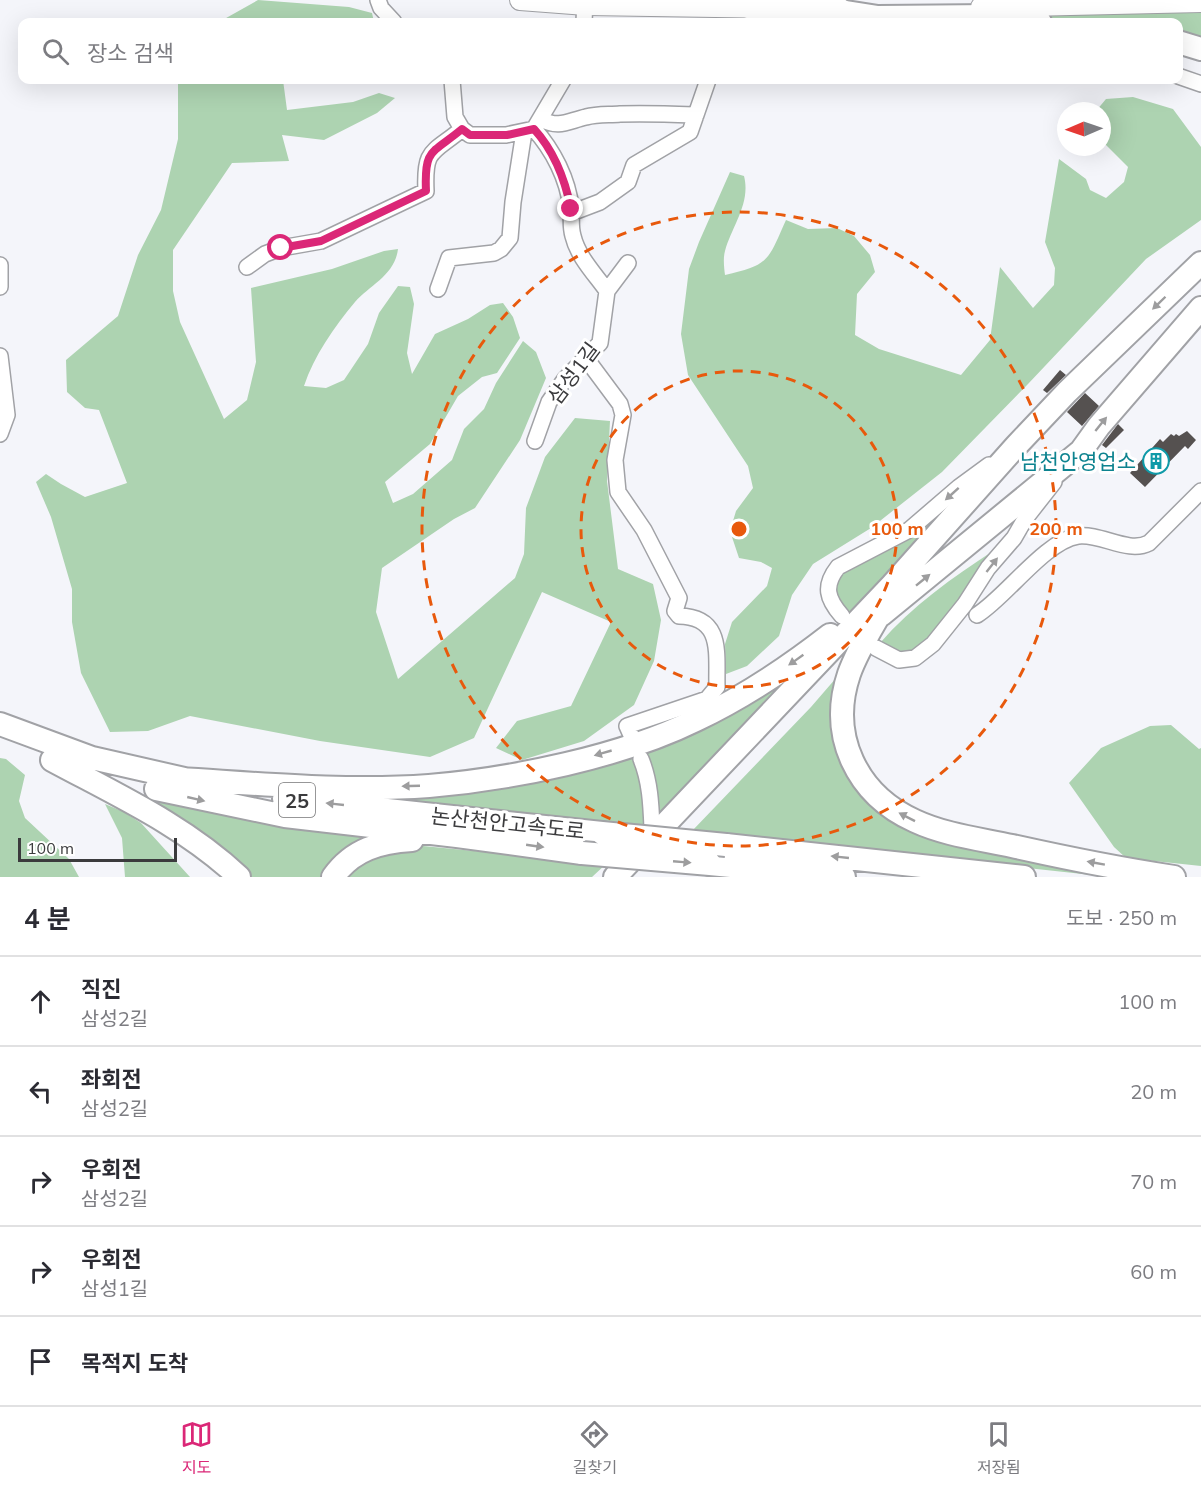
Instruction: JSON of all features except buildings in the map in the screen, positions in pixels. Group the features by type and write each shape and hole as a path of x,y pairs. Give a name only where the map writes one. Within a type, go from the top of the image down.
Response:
{"highway":[{"path":"826,9 878,17 993,16 1009,18"},
{"path":"1183,43 1201,49"},
{"path":"615,877 892,585 1067,392 1201,263"},
{"path":"631,877 878,617 1080,451 1201,308"},
{"path":"180,779 351,788 428,786 514,774 580,759 642,742 726,705 815,646 892,585"},
{"path":"878,617 855,659 844,693 842,710 848,751 860,776 877,797 896,812 937,830 1082,861 1174,877"},
{"name":"논산천안고속도로","path":"0,724 92,758 180,779 290,800 1024,877"},
{"name":"논산천안고속도로","path":"0,740 52,760 136,784 211,802 285,816 582,853 844,877"},
{"path":"52,760 152,814 196,841 239,877"},
{"path":"333,877 358,853 386,842 448,840 508,843"}],"main road":[{"path":"520,0 585,9 635,3 735,12 1201,2"}],"lane":[{"path":"378,0 381,8 390,18"},
{"path":"735,12 763,18"},
{"path":"1183,77 1201,84"},
{"path":"452,84 455,117 462,129 470,135 507,135 549,123 559,125 589,116 696,114"},
{"path":"438,289 449,258 494,253 501,249 510,238 513,202 533,127 560,84"},
{"path":"571,213 600,202 628,182 634,165 690,132 707,84"},
{"path":"533,127 547,143 557,161 567,190 571,213 570,225 580,255 607,291 628,263"},
{"path":"247,267 265,254 281,248 321,241 426,191 425,167 430,154 462,129"},
{"path":"0,265 0,287"},
{"name":"삼성1길","path":"535,441 549,402 565,379 600,343 607,291"},
{"path":"0,356 7,415 0,434"},
{"path":"585,357 620,405 623,415 615,460 618,492 644,530 679,598 675,611 679,616 692,616 708,625 716,638 717,687 707,699 627,726 631,735"},
{"path":"842,616 832,604 828,586 831,576 838,567 909,530 959,487 1016,446"},
{"path":"876,648 899,660 915,657 933,644 965,604 988,568 1014,538 1024,519 1080,451"},
{"path":"977,615 1054,546 1078,536 1095,537 1143,547 1201,491"},
{"path":"603,877 652,828 651,800 646,771 641,759"}],"green space":[{"path":"258,0 349,7 372,13 373,18 226,18"},
{"path":"1201,11 1201,44 1183,40 1183,18 1049,18 1010,12"},
{"path":"178,84 284,84 287,110 353,102 379,93 395,98 377,113 324,140 282,135 289,161 232,163 173,250 173,291 180,322 224,419 247,400 256,362 251,288 332,269 384,251 398,249 396,258 387,273 355,302 332,332 313,364 304,386 326,388 344,380 368,344 379,313 398,286 410,287 414,304 407,353 412,374 435,334 468,319 490,305 503,303 513,317 520,338 497,373 482,377 458,396 430,444 385,482 393,503 413,494 452,460 464,429 484,409 496,383 523,341 536,352 546,378 520,440 475,508 454,519 382,568 376,612 398,679 515,578 524,554 526,508 545,457 575,418 610,421 607,481 618,569 653,584 661,620 654,661 634,705 584,741 522,760 496,748 517,721 571,706 611,622 542,592 474,738 430,757 320,741 190,716 148,731 110,732 81,673 72,622 72,589 51,517 36,482 46,474 85,497 127,483 99,410 85,408 67,392 66,360 118,316 138,255 161,210 178,139"},
{"path":"1133,97 1173,109 1201,147 1201,220 1146,259 942,472 871,528 813,564 792,595 779,636 747,666 726,674 725,644 732,622 767,586 772,568 761,562 739,558 730,531 736,511 753,488 748,466 688,375 681,334 689,269 730,172 744,176 745,196 725,251 725,275 751,268 766,259 786,220 808,229 837,228 854,236 870,255 875,272 857,294 855,335 879,349 961,375 990,340 1000,267 1033,308 1054,285 1055,268 1045,242 1059,159 1086,179 1090,190 1106,198 1124,182 1128,167 1111,150 1111,102 1104,102 1106,99"},
{"path":"957,497 865,601 847,613 840,605 834,587 842,571"},
{"path":"993,551 941,625 913,651 895,654 880,643 892,629 933,593"},
{"path":"849,663 842,680 870,797 1110,877 692,831 811,707"},
{"path":"793,674 660,828 643,750"},
{"path":"1171,725 1199,749 1201,748 1201,866 1126,858 1114,847 1069,783 1101,748 1150,726"},
{"path":"636,756 643,771 646,827 354,796"},
{"path":"0,758 6,759 25,775 19,801 25,818 69,859 79,877 0,877"},
{"path":"129,793 250,817 379,836 323,877 248,877"},
{"path":"105,804 141,823 190,877 125,877 122,838"},
{"path":"423,846 606,864 592,877 342,877 346,871 391,847"}],"place":[{"name":"남천안영업소","path":"1156,461"}],"route":[{"path":"281,248 321,241 426,191 425,167 430,154 462,129 470,135 507,135 534,129 547,143 557,161 571,209"}]}
